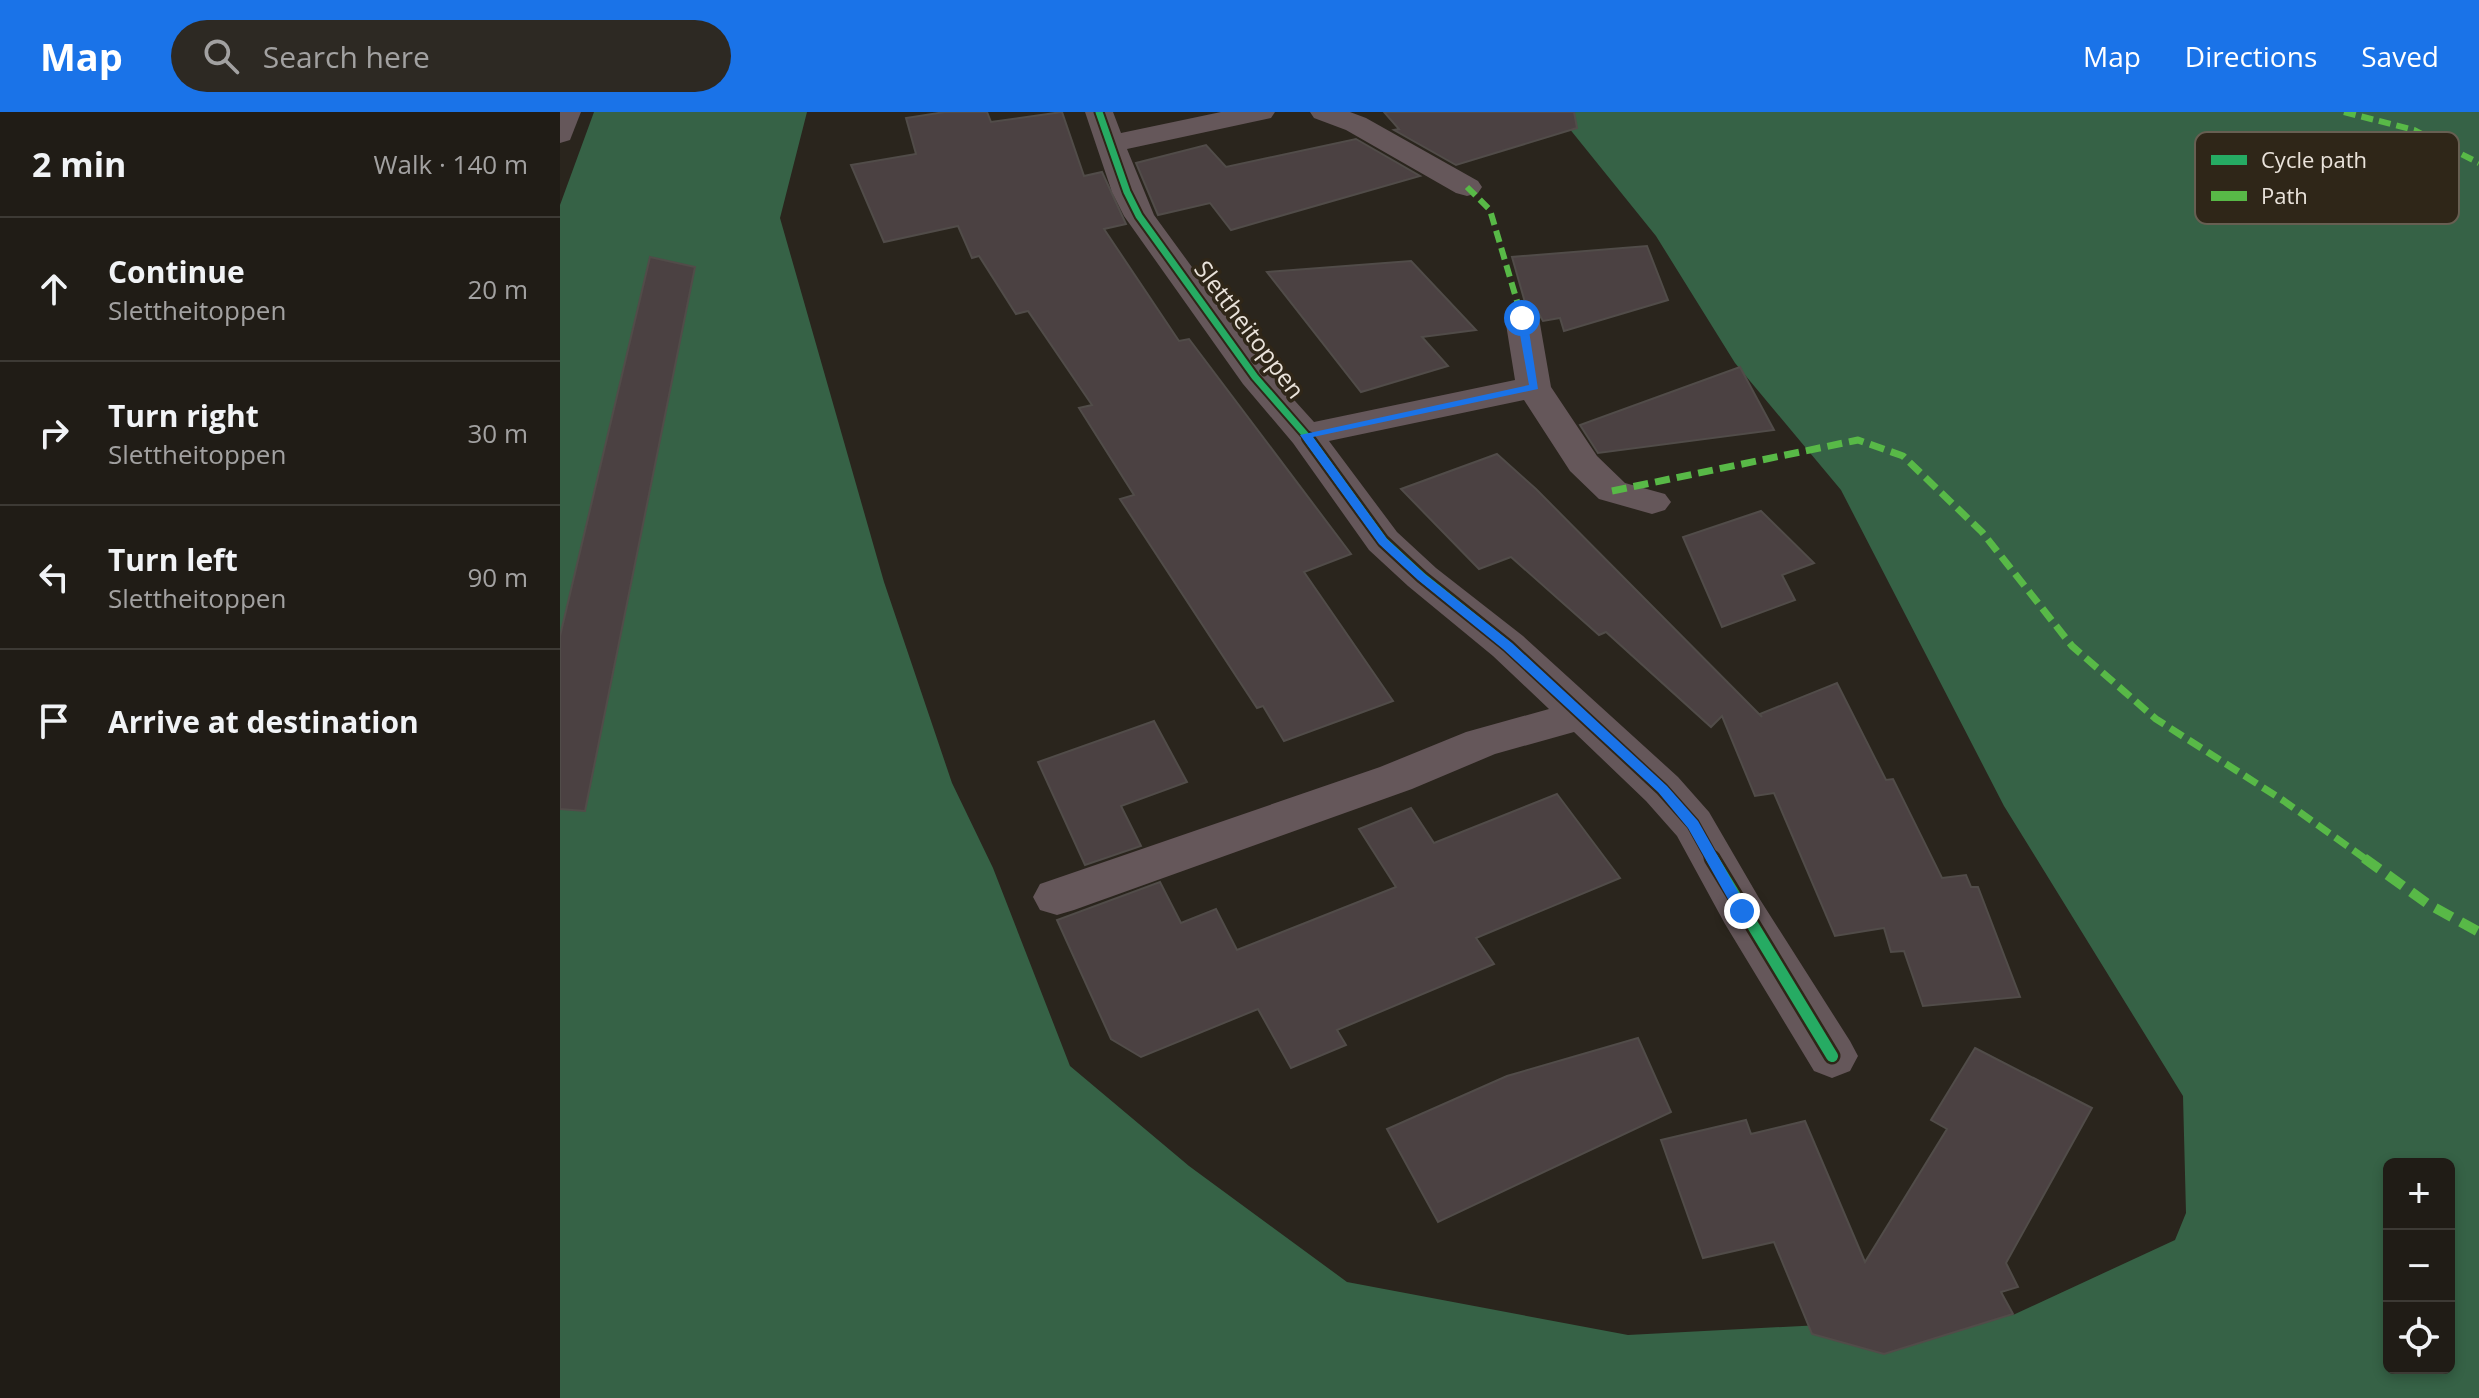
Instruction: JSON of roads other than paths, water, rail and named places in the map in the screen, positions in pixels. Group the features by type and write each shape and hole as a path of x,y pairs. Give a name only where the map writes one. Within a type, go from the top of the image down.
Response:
{"street":[{"path":"560,134 567,112"},
{"name":"Slettheitoppen","path":"1261,112 1105,128 1127,192 1139,216 1255,377 1306,435 1383,541 1422,577 1508,646 1662,789 1693,824 1742,911 1832,1056"},
{"path":"1324,112 1356,124 1467,187"},
{"path":"1522,318 1534,387 1583,463 1612,491 1652,502"},
{"path":"1306,435 1534,387"},
{"path":"1057,897 1396,778 1481,743 1580,715"}]}
